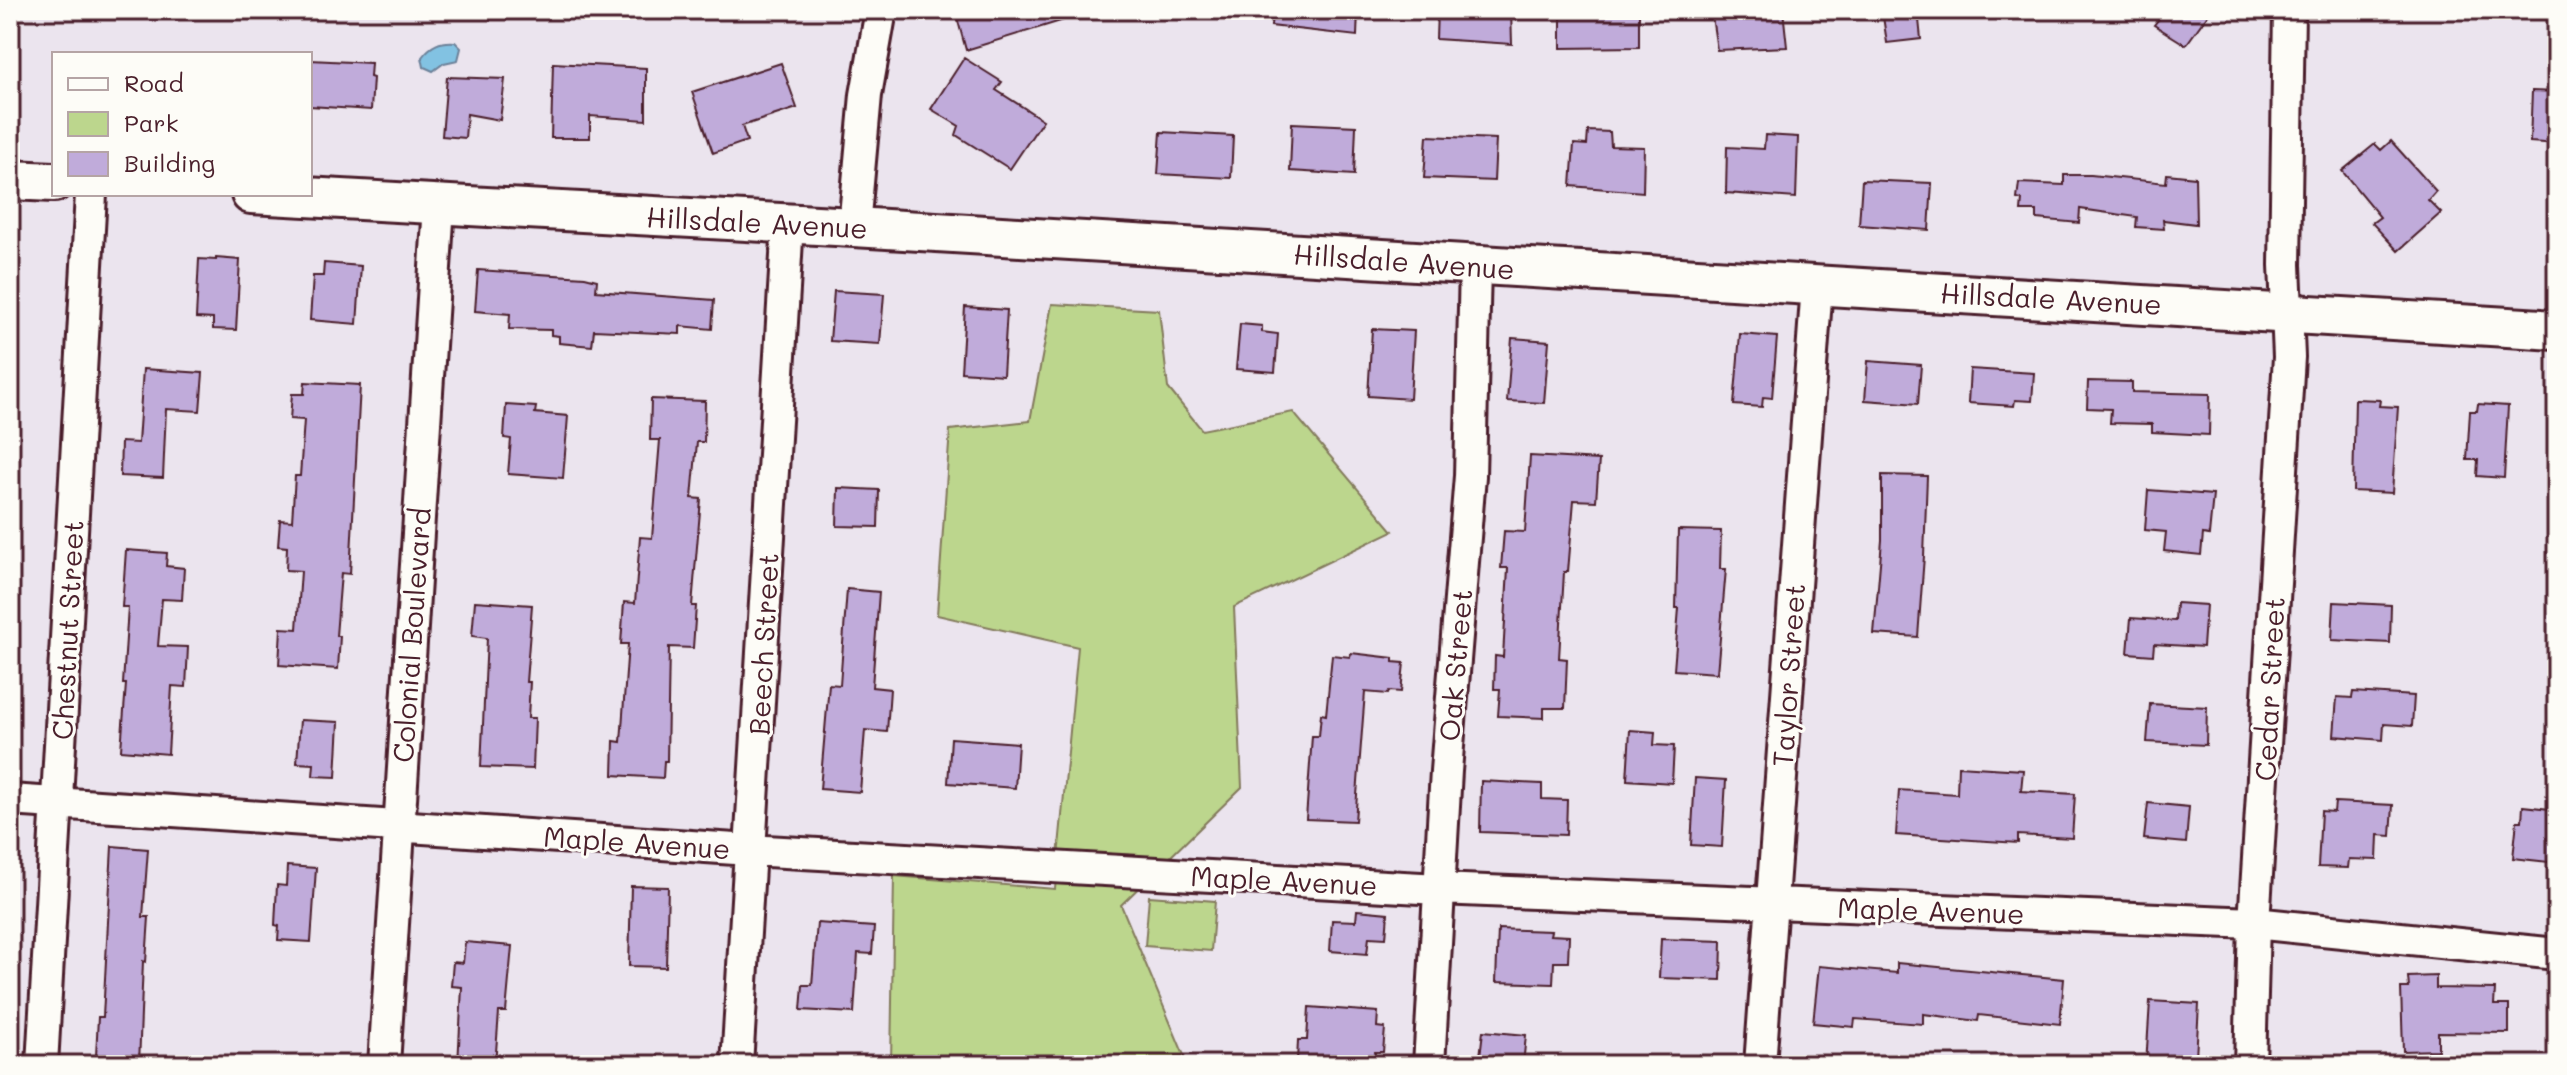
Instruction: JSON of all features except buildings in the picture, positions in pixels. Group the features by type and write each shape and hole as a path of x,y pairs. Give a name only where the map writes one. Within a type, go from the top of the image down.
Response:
{"street":[{"path":"854,227 866,95 881,10"},
{"name":"Cedar Street","path":"2250,1065 2254,923 2288,373 2289,314 2285,265 2289,10"},
{"path":"10,180 52,182"},
{"name":"Chestnut Street","path":"42,1065 91,196"},
{"name":"Hillsdale Avenue","path":"285,196 788,223 2557,330"},
{"name":"Colonial Boulevard","path":"384,1065 439,205"},
{"name":"Beech Street","path":"737,1065 788,223"},
{"name":"Oak Street","path":"1429,1065 1470,476 1475,266"},
{"name":"Taylor Street","path":"1760,1065 1817,285"},
{"name":"Maple Avenue","path":"10,800 750,850 1439,889 2254,923 2557,954"}],"green space":[{"path":"1052,304 1159,310 1168,388 1202,430 1293,412 1393,531 1234,607 1242,787 1121,905 1188,1065 891,1065 894,876 1055,889 1078,647 937,615 950,430 1030,421"},
{"path":"1149,896 1215,901 1211,951 1145,946"}],"water":[{"path":"455,42 461,48 458,60 444,63 433,71 424,67 422,57 429,49 440,43"}]}
